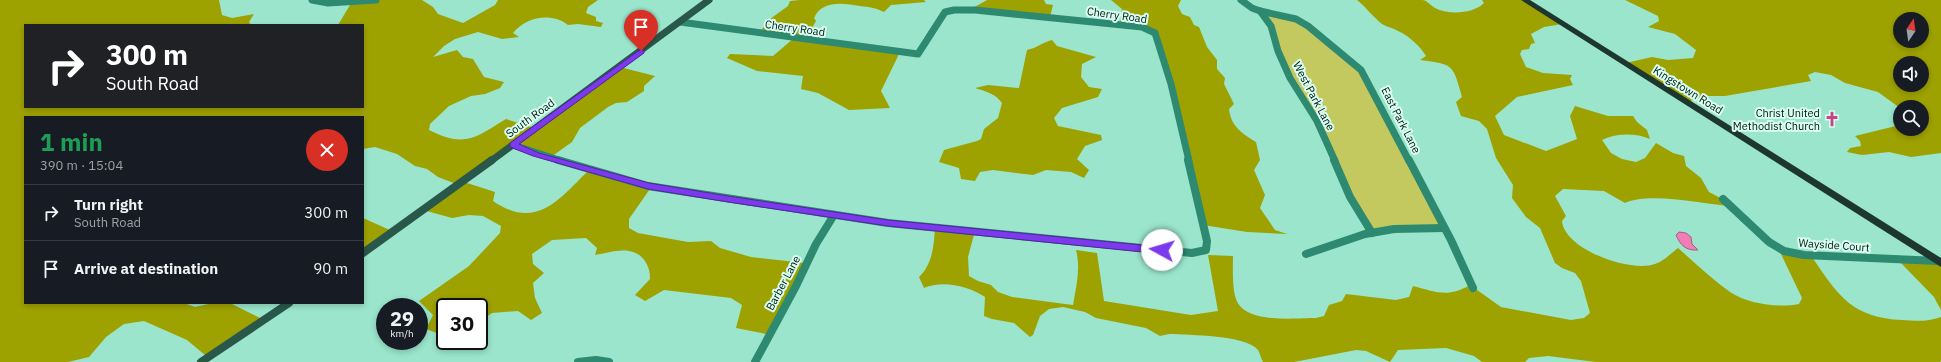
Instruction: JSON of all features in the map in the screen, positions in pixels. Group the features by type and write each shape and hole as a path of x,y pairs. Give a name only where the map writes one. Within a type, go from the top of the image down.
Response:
{"main road":[{"name":"Kingstown Road","path":"1525,0 1940,262"}],"street":[{"path":"312,0 343,3 376,0"},
{"name":"South Road","path":"364,252 414,218 709,0"},
{"path":"1241,0 1252,8 1260,11"},
{"name":"Cherry Road","path":"680,22 918,54 944,12 954,10 975,10 1142,27 1155,33 1162,50 1175,99 1207,241 1206,250 1192,253 888,223 834,215"},
{"name":"East Park Lane","path":"1260,11 1296,19 1308,26 1362,70 1444,228 1473,288"},
{"name":"West Park Lane","path":"1260,11 1271,26 1278,51 1290,78 1317,121 1350,197 1372,233"},
{"path":"513,145 536,154 648,186 834,215"},
{"name":"Wayside Court","path":"1723,199 1769,242 1784,251 1804,255 1940,262"},
{"name":"Barber Lane","path":"755,362 796,286 816,244 834,215"},
{"path":"1306,254 1365,234 1394,229 1444,228"},
{"path":"201,362 288,304"},
{"path":"578,362 596,360 609,362"}],"green space":[{"path":"1266,13 1296,19 1361,70 1444,228 1372,233 1290,78"}],"shaded area":[{"path":"0,0 219,0 222,15 232,18 254,14 249,22 250,24 24,24 24,108 364,108 364,24 339,24 350,5 373,0 422,0 433,7 438,14 463,23 495,5 498,0 598,0 588,7 586,13 596,17 596,21 603,23 601,27 578,24 568,25 554,19 539,18 525,23 518,28 513,33 519,37 502,39 478,32 455,39 444,46 433,57 457,50 463,57 473,59 484,77 504,82 500,88 485,94 471,96 449,106 430,124 429,130 452,139 478,136 506,119 534,128 620,67 655,76 644,86 644,91 627,102 616,103 608,107 580,128 572,142 551,157 513,144 464,182 495,192 493,201 509,209 522,213 535,212 546,208 557,200 589,170 652,186 629,219 629,228 638,233 688,242 711,241 720,248 751,257 805,263 766,334 736,328 742,305 731,298 664,290 645,301 635,295 650,279 650,274 645,261 635,252 622,250 595,255 597,248 586,238 552,240 532,254 533,264 544,273 533,283 535,298 542,313 531,320 518,311 492,313 488,316 488,298 436,298 436,333 428,330 428,325 433,315 428,310 428,298 423,298 469,266 500,233 501,226 483,216 469,215 452,218 423,210 456,184 438,177 427,169 415,166 397,154 375,147 364,149 364,116 24,116 24,304 187,304 195,307 208,304 232,304 262,319 205,355 187,340 144,321 124,324 106,337 89,357 68,362 0,362"},
{"path":"924,0 926,2 891,5 884,12 873,8 847,4 834,4 822,8 818,12 814,18 816,21 806,39 900,52 881,91 890,108 849,110 818,93 801,89 803,76 757,71 727,58 730,54 773,56 794,38 759,33 770,19 788,6 790,1"},
{"path":"987,0 1044,0 1046,4 1053,5 1050,17 971,9"},
{"path":"1111,0 1181,0 1178,6 1182,14 1190,17 1194,25 1199,27 1207,47 1217,60 1217,69 1225,78 1224,84 1234,104 1229,109 1232,121 1242,133 1256,142 1260,160 1254,170 1265,195 1260,208 1275,230 1287,234 1247,232 1203,225 1174,97 1154,33 1120,23 1122,9"},
{"path":"1357,0 1424,0 1440,10 1447,12 1460,12 1479,7 1484,3 1482,0 1526,0 1562,24 1544,27 1531,34 1535,43 1531,44 1529,49 1522,50 1520,54 1526,67 1543,73 1572,75 1570,79 1573,85 1517,97 1495,116 1504,135 1546,151 1577,139 1570,116 1575,106 1608,116 1633,116 1637,122 1647,130 1650,139 1632,135 1620,135 1602,140 1611,153 1622,159 1636,162 1645,158 1656,143 1673,153 1684,156 1686,166 1701,178 1709,192 1726,201 1728,206 1661,198 1647,198 1625,203 1604,191 1563,189 1555,196 1566,216 1562,221 1566,231 1574,241 1586,249 1615,262 1644,266 1658,263 1678,248 1717,282 1737,296 1745,300 1763,304 1782,306 1799,304 1802,298 1781,254 1812,257 1839,294 1848,302 1871,315 1917,321 1941,317 1941,361 1596,362 1548,356 1529,358 1525,362 1482,362 1474,356 1446,348 1398,350 1390,362 1366,351 1356,350 1294,362 1263,362 1258,350 1252,345 1242,341 1203,336 1169,334 1160,336 1146,328 1096,318 1085,312 1063,307 1049,309 1040,316 1033,335 1030,337 1014,323 984,316 985,297 978,293 963,287 947,284 939,284 924,288 919,277 924,272 932,254 935,227 975,231 968,257 969,276 978,281 991,285 998,292 1012,297 1073,305 1078,271 1076,250 1097,253 1104,301 1191,315 1218,311 1208,255 1233,256 1233,284 1236,299 1241,307 1249,313 1259,316 1284,319 1316,318 1324,316 1329,305 1342,301 1346,294 1396,300 1409,297 1413,286 1435,292 1448,293 1470,285 1501,307 1571,320 1584,318 1590,313 1581,281 1575,273 1562,268 1555,263 1540,228 1526,217 1512,198 1513,185 1496,158 1487,129 1479,121 1461,116 1456,102 1462,97 1454,72 1446,65 1420,60 1426,56 1414,42 1402,33 1382,24"},
{"path":"1625,0 1941,0 1941,153 1911,157 1889,152 1862,155 1847,152 1850,148 1861,146 1860,141 1855,136 1893,127 1893,136 1929,136 1929,100 1893,100 1893,103 1878,92 1845,83 1831,75 1815,72 1808,75 1811,81 1725,96 1707,96 1690,101 1626,63 1652,57 1668,60 1693,58 1696,50 1675,34 1648,27 1659,21 1658,16"},
{"path":"1052,40 1057,46 1096,57 1082,64 1081,77 1089,87 1102,89 1098,97 1062,108 1054,118 1058,126 1101,135 1102,140 1085,146 1077,159 1089,170 1084,178 1071,172 1046,170 1033,175 993,170 980,172 975,181 961,179 959,168 939,162 944,150 981,139 984,129 998,118 1002,103 1000,100 993,95 975,88 988,85 1019,88 1027,50"},
{"path":"364,218 392,231 364,251"},
{"path":"1679,232 1686,233 1691,237 1692,244 1698,250 1684,247 1679,242 1676,235"},
{"path":"1901,263 1941,263 1941,310 1934,297"}],"place":[{"name":"Christ United Methodist Church","path":"1832,119"}],"route":[{"path":"641,51 513,145 536,154 648,186 728,199 888,223 1162,250"}]}
